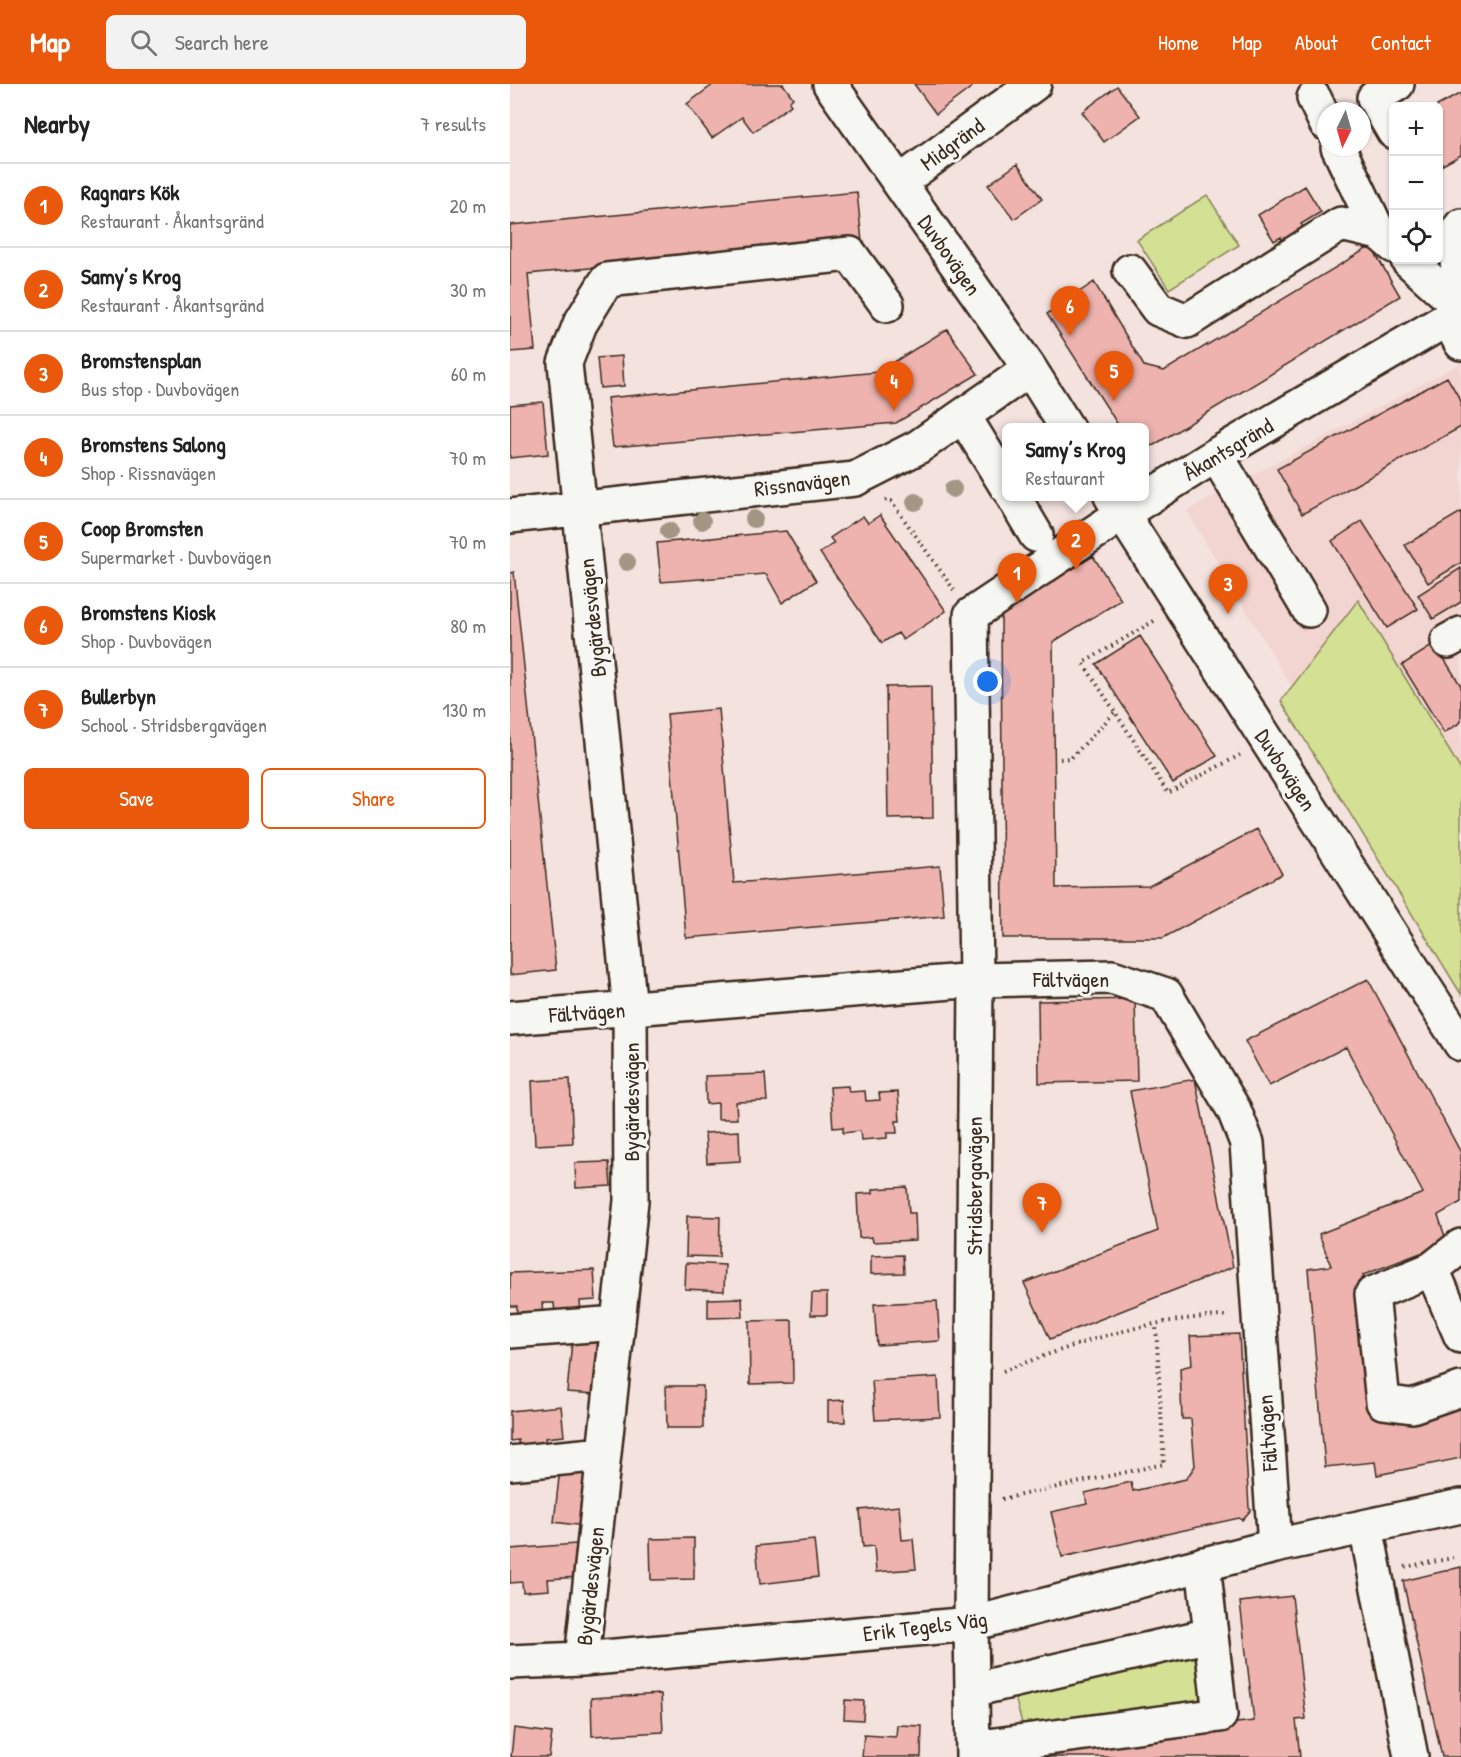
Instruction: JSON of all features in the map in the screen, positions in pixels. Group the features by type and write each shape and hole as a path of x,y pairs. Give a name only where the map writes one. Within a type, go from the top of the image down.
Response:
{"street":[{"name":"Duvbovägen","path":"830,84 1030,369 1064,423"},
{"name":"Midgränd","path":"900,182 1034,84"},
{"path":"1389,124 1374,98 1397,84"},
{"path":"1343,156 1386,240"},
{"path":"1130,271 1158,309 1187,321 1341,224 1386,240"},
{"path":"1451,225 1458,314"},
{"path":"580,509 565,363 580,324 607,280 850,254 887,305"},
{"path":"1412,264 1458,314"},
{"name":"Åkantsgränd","path":"1149,489 1216,455 1458,314"},
{"name":"Rissnavägen","path":"510,516 855,479 918,447 1030,369"},
{"path":"964,417 1002,479"},
{"path":"1216,455 1309,610"},
{"path":"1016,501 1036,535"},
{"name":"Duvbovägen","path":"1117,505 1461,1044"},
{"name":"Åkantsgränd","path":"971,615 1117,505"},
{"name":"Bygärdesvägen","path":"580,509 630,1010 631,1201 582,1659"},
{"name":"Stridsbergavägen","path":"971,615 975,980 971,1624 973,1753"},
{"name":"Fältvägen","path":"510,1018 630,1010 975,980 1112,976 1166,995 1234,1110 1247,1143 1275,1546"},
{"path":"1461,1246 1432,1269 1372,1294 1383,1402 1412,1406 1461,1389"},
{"path":"1432,1269 1461,1336"},
{"path":"510,1330 618,1323"},
{"path":"510,1464 604,1454"},
{"name":"Erik Tegels Väg","path":"510,1662 582,1659 971,1624 1275,1546 1461,1506"},
{"path":"1366,1527 1412,1757"},
{"path":"973,1753 1220,1715 1203,1564"},
{"path":"972,1690 1210,1635"}],"path":[{"path":"855,479 861,499 891,501 971,615"},
{"path":"1180,605 1083,663 1168,793 1267,740"},
{"path":"1060,759 1071,758 1115,712"},
{"path":"973,1382 1098,1336 1207,1316 1259,1316"},
{"path":"972,1506 1164,1464 1156,1326"},
{"path":"1374,1573 1453,1558"}],"shaded area":[{"path":"1461,363 1461,972 1187,511"}],"green space":[{"path":"1207,195 1239,245 1169,289 1137,240"},
{"path":"1358,600 1461,770 1461,994 1281,701"},
{"path":"1198,1653 1207,1709 1024,1731 1015,1697"}],"building":[{"path":"714,84 783,84 793,98 789,102 791,105 753,132 742,117 712,138 687,104"},
{"path":"914,84 970,84 972,87 936,114"},
{"path":"1117,86 1140,116 1104,142 1082,112"},
{"path":"1461,93 1461,155 1443,165 1443,156 1443,103"},
{"path":"1017,164 1042,199 1014,219 988,185"},
{"path":"1305,186 1321,212 1301,224 1305,230 1284,243 1281,237 1274,241 1258,215"},
{"path":"857,192 862,242 528,274 535,350 510,352 510,225"},
{"path":"1371,246 1400,296 1149,446 1149,423 1117,423 1047,314 1094,282 1144,366 1164,371"},
{"path":"947,329 978,374 896,423 613,447 607,398 878,372"},
{"path":"622,356 624,386 600,388 597,358"},
{"path":"1447,377 1461,401 1461,427 1302,514 1277,469"},
{"path":"543,402 548,454 510,458 510,405"},
{"path":"1461,512 1461,563 1428,583 1405,545"},
{"path":"880,515 946,611 903,640 898,633 882,643 820,553 834,543 830,538 863,516 868,523"},
{"path":"1362,521 1418,609 1387,628 1332,541"},
{"path":"786,531 816,581 782,603 766,574 661,582 657,543"},
{"path":"1093,556 1121,600 1053,642 1056,888 1149,886 1257,829 1282,874 1163,938 1003,938 1001,614"},
{"path":"1461,568 1461,602 1433,619 1418,595"},
{"path":"514,572 556,970 510,975 510,573"},
{"path":"1140,636 1217,756 1173,783 1096,664"},
{"path":"1435,644 1461,686 1461,722 1444,733 1402,665"},
{"path":"931,686 933,818 888,819 886,687"},
{"path":"719,709 734,883 940,866 944,916 686,938 667,714"},
{"path":"1368,979 1461,1153 1461,1202 1438,1215 1447,1243 1363,1275 1379,1418 1461,1402 1461,1458 1377,1475 1375,1462 1325,1467 1308,1269 1331,1266 1319,1234 1423,1193 1346,1047 1269,1086 1245,1041"},
{"path":"1135,999 1137,1081 1039,1083 1038,1001"},
{"path":"765,1074 767,1101 736,1102 737,1119 718,1119 718,1103 706,1104 705,1076"},
{"path":"570,1079 573,1143 535,1145 532,1081"},
{"path":"1195,1079 1233,1267 1050,1339 1024,1283 1158,1231 1130,1091"},
{"path":"848,1086 849,1092 865,1091 866,1101 880,1100 879,1093 898,1092 900,1121 896,1121 897,1133 887,1133 887,1138 861,1140 860,1131 843,1133 843,1127 833,1128 830,1087"},
{"path":"739,1131 740,1161 707,1163 705,1133"},
{"path":"609,1162 611,1186 576,1188 575,1163"},
{"path":"907,1187 909,1213 915,1213 916,1240 873,1242 872,1237 859,1238 857,1194 873,1193 873,1189"},
{"path":"687,1216 720,1217 719,1257 686,1256"},
{"path":"903,1255 904,1273 871,1274 871,1256"},
{"path":"686,1263 725,1265 724,1291 685,1289"},
{"path":"594,1270 596,1300 580,1301 581,1313 555,1314 554,1303 542,1303 543,1317 517,1318 517,1306 510,1306 510,1273"},
{"path":"812,1293 827,1293 827,1315 811,1315"},
{"path":"742,1298 743,1317 708,1318 708,1299"},
{"path":"937,1301 940,1341 877,1345 874,1304"},
{"path":"792,1320 793,1383 750,1384 749,1321"},
{"path":"573,1331 602,1333 596,1394 567,1392"},
{"path":"1239,1334 1249,1508 1251,1510 1242,1520 1239,1518 1062,1557 1051,1512 1087,1504 1085,1493 1131,1482 1133,1491 1186,1479 1195,1466 1191,1419 1182,1419 1180,1368 1192,1365 1190,1336"},
{"path":"938,1377 940,1417 875,1420 872,1381"},
{"path":"666,1386 703,1386 703,1428 667,1428"},
{"path":"844,1400 845,1422 828,1422 828,1401"},
{"path":"561,1406 564,1436 545,1438 547,1451 519,1453 518,1440 510,1441 510,1411"},
{"path":"561,1460 591,1464 584,1526 554,1522"},
{"path":"899,1506 902,1540 913,1539 916,1569 876,1572 874,1546 863,1547 860,1510"},
{"path":"694,1538 694,1579 651,1580 650,1539"},
{"path":"814,1540 818,1577 760,1584 756,1546"},
{"path":"576,1544 579,1577 548,1579 549,1590 523,1592 522,1582 510,1583 510,1549"},
{"path":"1461,1567 1461,1757 1442,1757 1403,1581"},
{"path":"1292,1596 1306,1719 1296,1720 1300,1757 1042,1757 1040,1745 1254,1721 1240,1602"},
{"path":"661,1694 663,1732 592,1736 591,1698"},
{"path":"845,1700 864,1701 863,1720 844,1719"},
{"path":"897,1725 922,1726 921,1757 862,1757 864,1735 896,1737"},
{"path":"514,1728 552,1733 549,1757 511,1757"}],"place":[{"name":"Bromstens Kiosk","path":"1070,336"},
{"name":"Coop Bromsten","path":"1114,401"},
{"name":"Bromstens Salong","path":"894,411"},
{"name":"Samy’s Krog","path":"1076,570"},
{"name":"Ragnars Kök","path":"1017,603"},
{"name":"Bromstensplan","path":"1228,614"},
{"name":"Bullerbyn","path":"1042,1233"}]}
